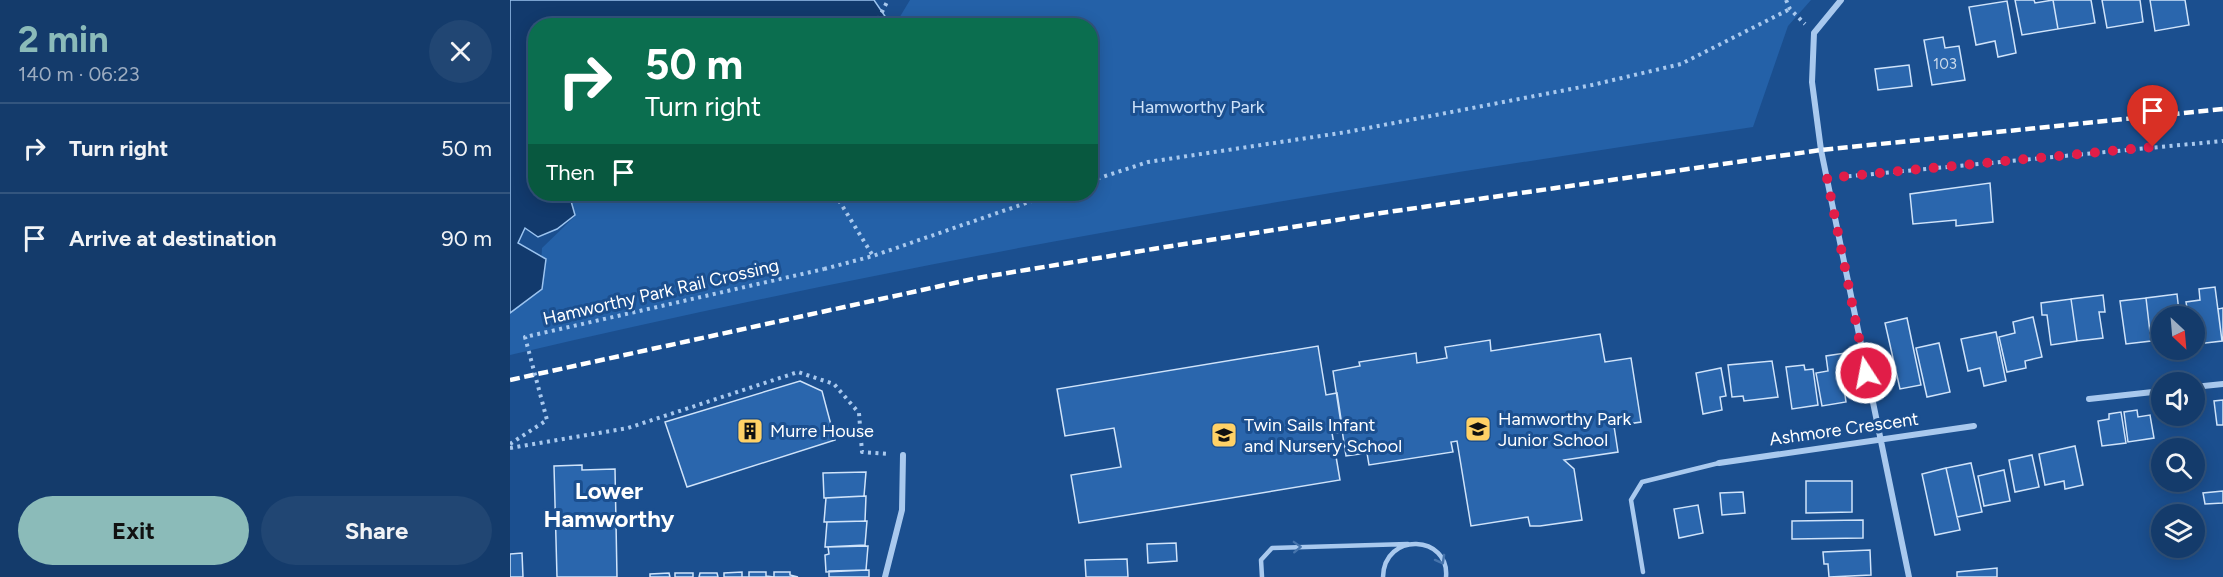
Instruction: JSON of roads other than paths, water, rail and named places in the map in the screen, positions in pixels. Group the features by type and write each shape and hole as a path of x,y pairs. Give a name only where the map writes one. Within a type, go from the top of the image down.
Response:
{"street":[{"path":"1841,0 1814,33 1812,82 1827,178 1909,577"},
{"path":"2205,386 2223,384"},
{"path":"2089,399 2151,392"},
{"name":"Ashmore Crescent","path":"1719,463 1974,426"},
{"path":"885,577 902,510 903,455"}],"lane":[{"path":"1642,572 1631,500 1642,482 1719,463"},
{"path":"1262,577 1261,560 1272,548 1419,543 1438,553 1444,562 1446,577"},
{"path":"1383,577 1390,555 1408,544"}],"railway":[{"path":"510,380 977,278 1153,249 1381,213 1821,150 2223,109"}],"place":[{"name":"Hamworthy Park Junior School","path":"1478,429"},
{"name":"Murre House","path":"750,431"},
{"name":"Twin Sails Infant and Nursery School","path":"1224,435"}],"district":[{"name":"Lower Hamworthy","path":"609,505"}],"park label":[{"name":"Hamworthy Park","path":"1198,107"}]}
